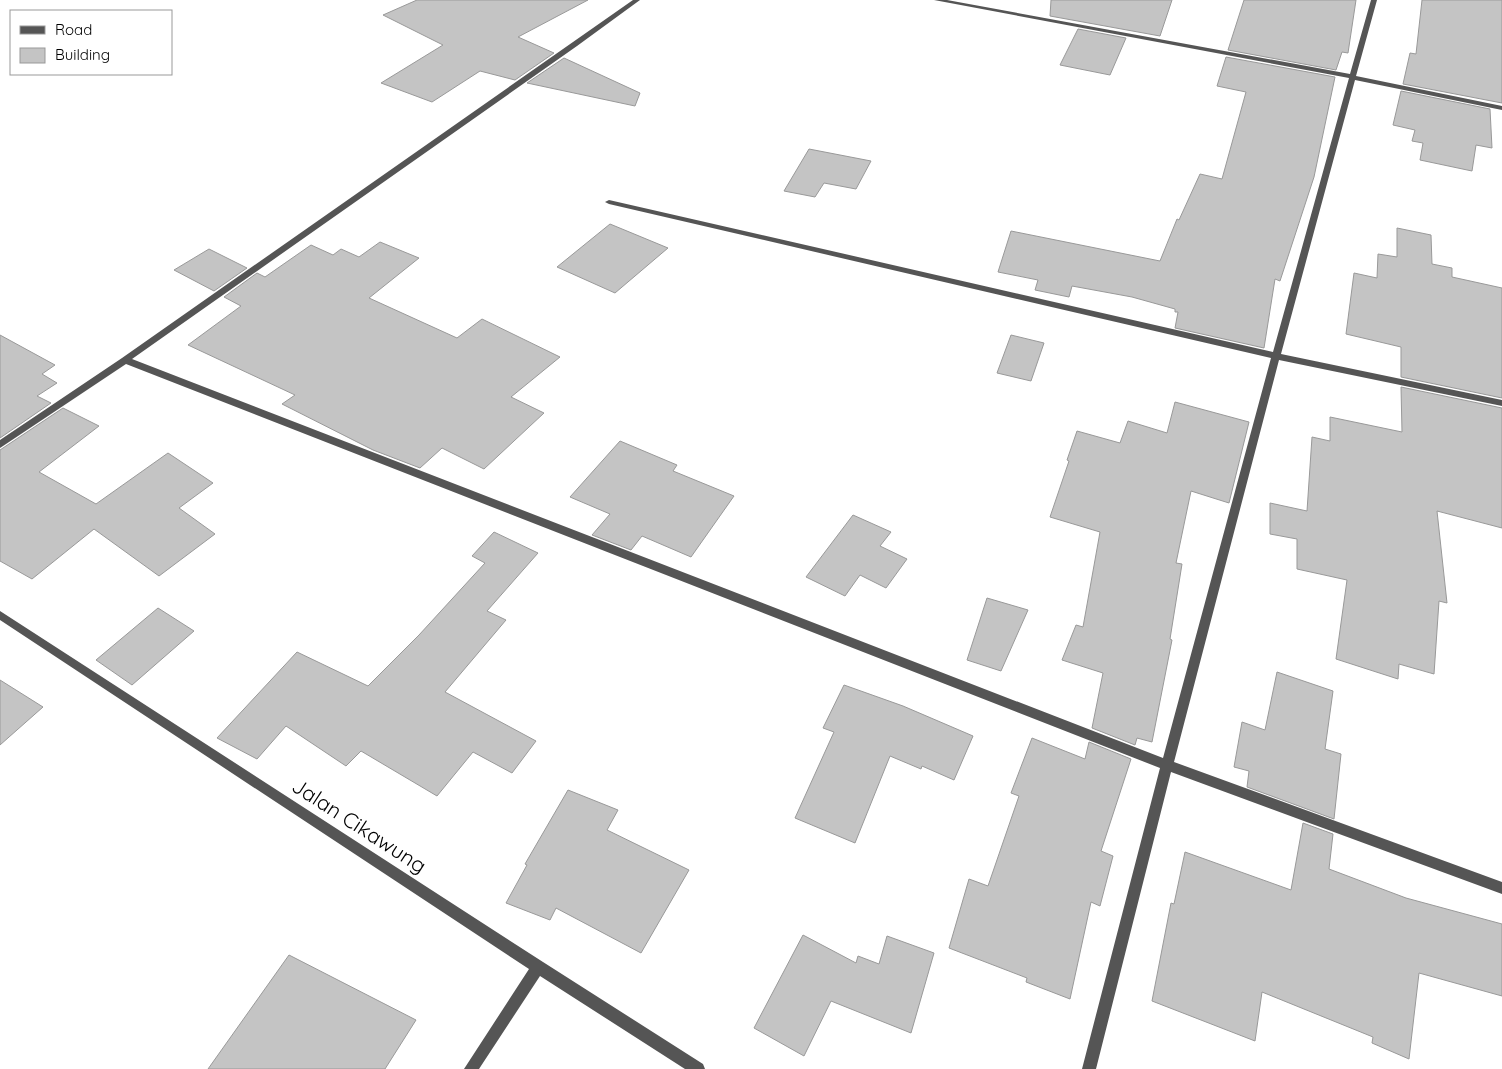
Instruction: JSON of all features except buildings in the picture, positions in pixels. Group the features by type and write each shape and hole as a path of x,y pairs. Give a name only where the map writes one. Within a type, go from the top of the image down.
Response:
{"street":[{"path":"0,445 126,360 576,45 637,0"},
{"path":"937,0 1353,77 1502,108"},
{"path":"1090,1069 1167,765 1276,356 1374,0"},
{"path":"610,202 1276,356 1502,403"},
{"path":"126,360 1167,765 1502,888"},
{"name":"Jalan Cikawung","path":"0,615 538,967 698,1069"},
{"path":"470,1069 538,967"}]}
